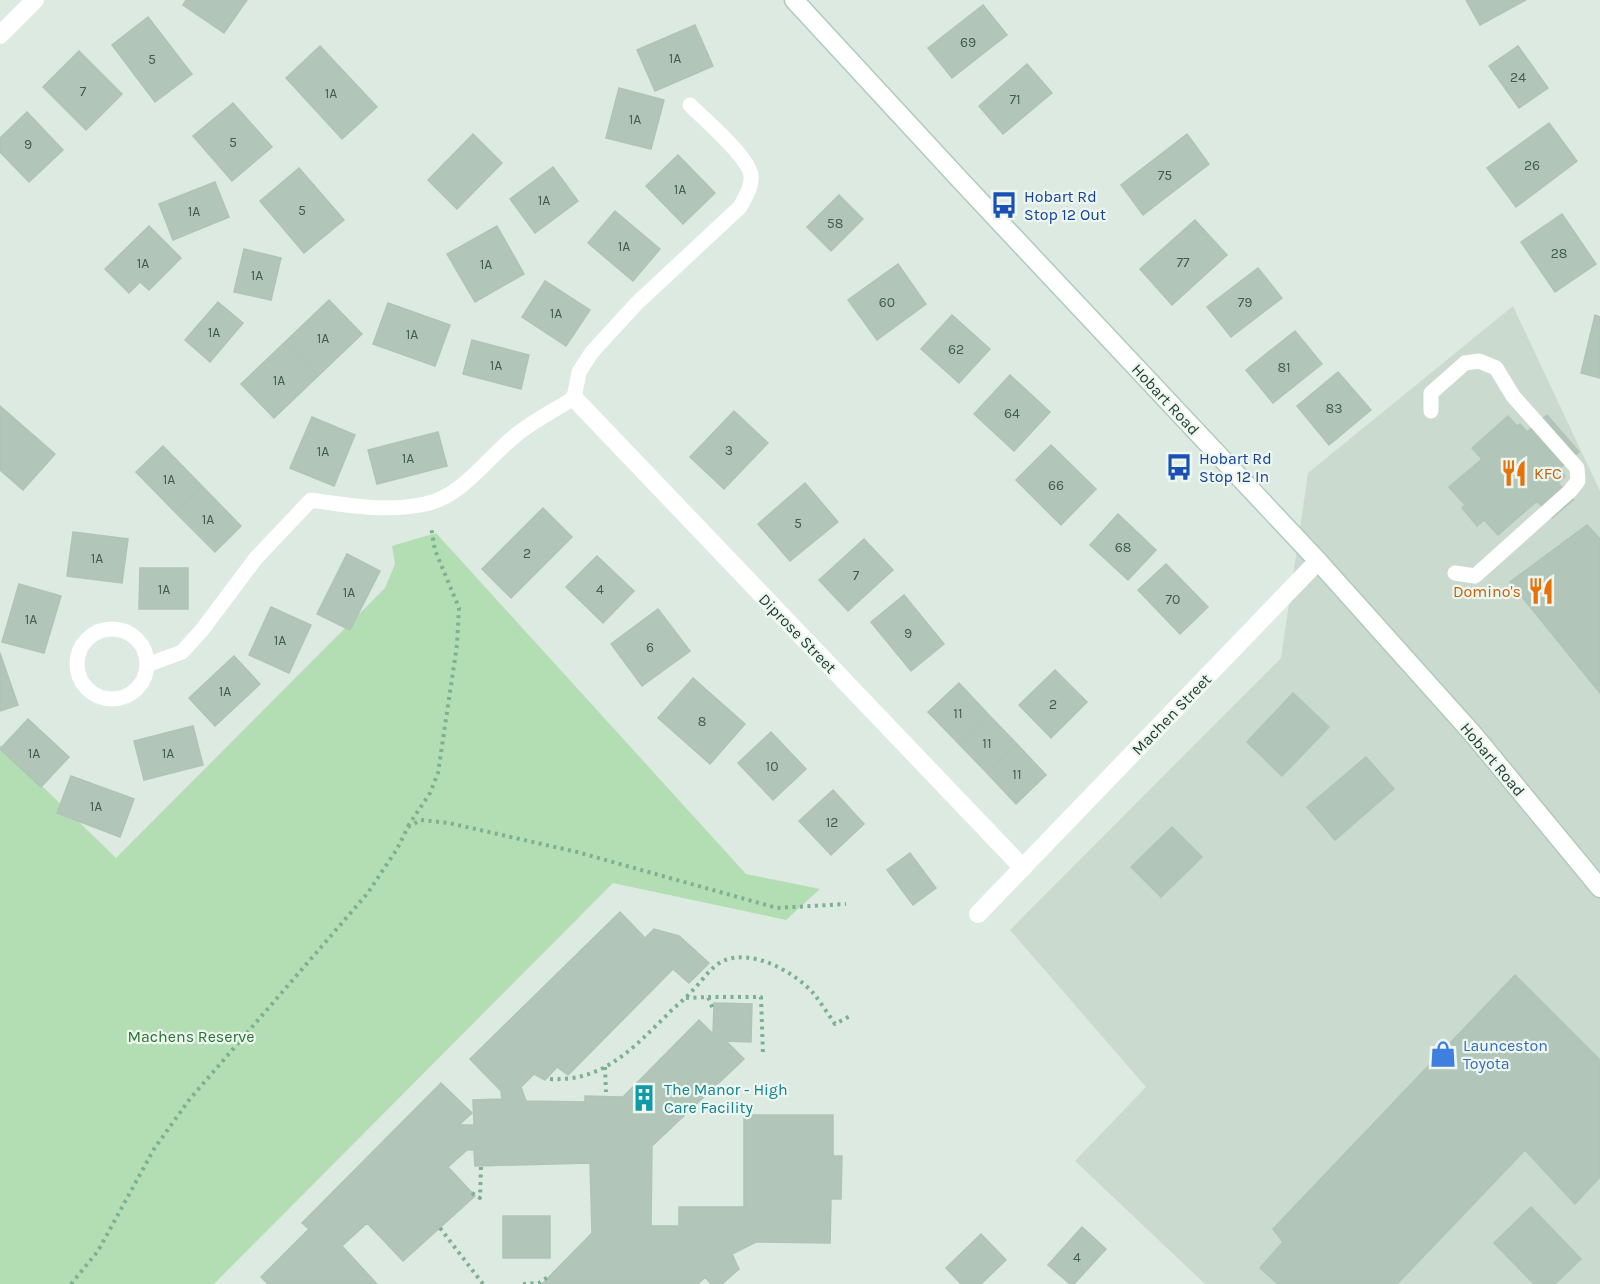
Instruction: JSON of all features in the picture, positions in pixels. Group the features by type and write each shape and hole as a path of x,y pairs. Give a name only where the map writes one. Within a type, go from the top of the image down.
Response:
{"street":[{"path":"0,35 35,0"},
{"name":"Hobart Road","path":"794,0 1318,561 1473,734 1600,888"},
{"name":"Diprose Street","path":"574,398 1023,868"},
{"name":"Machen Street","path":"978,914 1318,561"}],"lane":[{"path":"147,665 182,652 202,630 256,558 311,500 349,506 387,508 427,504 455,491 516,435 574,398 579,372 592,352 637,303 740,207 749,190 751,176 744,159 690,105"},
{"path":"1431,411 1431,393 1465,363 1479,361 1496,368 1513,396 1577,468 1578,481 1570,491 1475,576 1455,573"},
{"path":"118,630 129,633 137,640 144,649 147,665 143,681 135,691 125,697 114,699 101,698 91,692 78,673 77,660 80,649 96,633 118,630"}],"path":[{"path":"71,1284 98,1251 154,1149 189,1100 367,894 430,793 438,773 457,645 459,608 435,550 427,504"},
{"path":"408,827 421,820 440,821 577,852 777,908 846,904"},
{"path":"550,1079 562,1080 590,1074 630,1052 706,975 723,961 744,957 763,960 784,971 812,992 835,1024 852,1015"},
{"path":"708,997 713,1009"},
{"path":"685,998 762,997 763,1056"},
{"path":"605,1067 606,1092"},
{"path":"472,1193 480,1198 481,1166"},
{"path":"440,1228 483,1284"},
{"path":"523,1284 539,1283 548,1278"}],"shaded area":[{"path":"1513,306 1600,491 1600,1284 1205,1284 1075,1161 1146,1087 1010,930 1281,658 1308,473"}],"green space":[{"name":"Machens Reserve","path":"436,533 746,874 820,889 786,920 613,883 214,1284 0,1284 0,745 116,858 385,588 395,564 392,546"}],"building":[{"path":"186,0 247,0 224,33 183,5"},
{"path":"1466,0 1526,0 1480,25"},
{"path":"983,5 1007,35 952,78 928,48"},
{"path":"148,17 192,74 155,102 112,45"},
{"path":"695,25 713,66 655,91 637,50"},
{"path":"320,46 377,107 342,139 286,78"},
{"path":"1518,46 1548,88 1519,108 1489,66"},
{"path":"79,51 122,94 86,130 43,87"},
{"path":"1027,64 1052,93 1003,134 979,106"},
{"path":"619,88 664,100 651,149 606,138"},
{"path":"233,103 272,147 232,181 193,136"},
{"path":"27,112 63,150 29,182 0,152 0,138"},
{"path":"1549,123 1577,161 1516,207 1487,168"},
{"path":"473,134 502,163 457,209 428,180"},
{"path":"1187,134 1209,164 1143,215 1121,185"},
{"path":"678,155 715,193 683,224 646,186"},
{"path":"553,167 578,201 535,233 510,199"},
{"path":"299,168 344,220 304,253 260,201"},
{"path":"215,182 229,217 173,240 159,204"},
{"path":"839,195 863,219 831,251 807,227"},
{"path":"615,211 660,249 633,281 588,243"},
{"path":"1562,214 1596,264 1555,292 1521,242"},
{"path":"1195,220 1227,255 1172,305 1140,269"},
{"path":"149,226 181,258 149,290 140,282 129,293 105,269"},
{"path":"497,226 524,274 475,302 447,254"},
{"path":"244,249 281,258 271,300 234,292"},
{"path":"898,264 926,304 877,340 848,300"},
{"path":"1258,268 1282,298 1231,337 1207,307"},
{"path":"545,281 590,310 566,346 522,317"},
{"path":"329,300 362,334 318,376 285,342"},
{"path":"218,302 243,323 210,362 185,340"},
{"path":"388,303 450,325 435,366 373,344"},
{"path":"952,315 990,349 959,383 921,349"},
{"path":"1595,315 1600,317 1600,378 1581,373"},
{"path":"1295,331 1322,364 1273,403 1246,370"},
{"path":"472,340 529,355 521,389 463,374"},
{"path":"285,342 318,376 274,418 241,384"},
{"path":"1338,372 1371,410 1329,445 1297,406"},
{"path":"1010,375 1050,412 1014,451 974,414"},
{"path":"0,406 55,454 23,490 0,470"},
{"path":"734,411 768,443 724,489 690,457"},
{"name":"KFC","path":"1547,415 1579,452 1559,469 1565,476 1558,483 1573,500 1552,518 1537,501 1498,535 1484,520 1477,526 1462,508 1465,505 1449,487 1482,459 1472,448 1508,416 1517,426 1520,424 1527,432"},
{"path":"312,417 355,435 334,486 290,468"},
{"path":"438,432 447,466 377,484 368,450"},
{"path":"1051,445 1096,489 1061,525 1016,480"},
{"path":"163,446 202,486 175,512 136,472"},
{"path":"805,483 838,522 790,561 758,524"},
{"path":"202,486 241,526 215,552 175,512"},
{"path":"543,508 572,537 511,598 482,569"},
{"path":"1118,514 1156,550 1128,580 1090,545"},
{"path":"1587,525 1600,539 1600,693 1510,582"},
{"path":"73,532 128,539 122,583 67,576"},
{"path":"864,539 893,570 848,611 819,580"},
{"path":"347,554 380,571 350,630 317,614"},
{"path":"597,556 634,591 603,623 566,587"},
{"path":"1166,564 1208,607 1180,634 1138,590"},
{"path":"140,568 188,568 188,609 139,609"},
{"path":"19,584 61,596 44,653 2,642"},
{"path":"904,595 944,644 911,671 871,622"},
{"path":"271,607 311,625 289,673 249,655"},
{"path":"658,609 690,651 642,686 611,644"},
{"path":"0,653 18,705 0,711"},
{"path":"234,656 260,684 215,726 189,698"},
{"path":"1055,670 1087,702 1051,738 1019,705"},
{"path":"693,678 745,724 710,764 658,718"},
{"path":"959,683 988,714 958,743 928,712"},
{"path":"1293,693 1329,727 1282,776 1247,742"},
{"path":"988,714 1017,744 987,773 958,743"},
{"path":"28,719 69,757 41,787 0,749"},
{"path":"193,726 203,765 144,780 134,741"},
{"path":"771,732 806,769 773,800 738,763"},
{"path":"1017,744 1046,775 1016,804 987,773"},
{"path":"1366,757 1394,789 1335,840 1307,807"},
{"path":"71,776 134,799 120,837 57,813"},
{"path":"833,790 864,824 831,855 799,821"},
{"path":"1172,827 1202,857 1161,897 1131,867"},
{"path":"910,853 936,888 913,905 887,870"},
{"name":"The Manor - High Care Facility","path":"620,912 645,938 654,929 679,936 709,963 689,983 673,969 568,1075 557,1067 545,1080 534,1074 521,1087 526,1101 585,1102 585,1096 623,1097 699,1020 713,1034 714,1003 752,1004 751,1042 726,1041 744,1059 652,1146 651,1226 679,1226 679,1207 744,1207 744,1115 833,1115 833,1156 842,1156 841,1199 831,1199 830,1243 756,1242 732,1254 739,1269 722,1284 711,1284 705,1277 698,1284 542,1284 592,1233 590,1163 475,1166 474,1150 467,1150 448,1167 475,1196 403,1261 367,1223 342,1246 377,1284 268,1284 261,1277 309,1229 302,1223 441,1083 472,1113 459,1125 474,1125 473,1100 502,1099 501,1091 470,1059"},
{"name":"Launceston Toyota","path":"1515,975 1600,1060 1600,1177 1575,1204 1525,1150 1397,1284 1278,1284 1260,1268 1283,1242 1273,1229"},
{"path":"1531,1207 1581,1259 1555,1284 1534,1284 1494,1243"},
{"path":"503,1216 550,1216 550,1258 503,1258"},
{"path":"1082,1227 1106,1249 1074,1284 1070,1284 1048,1265"},
{"path":"981,1234 1006,1260 981,1284 961,1284 946,1268"}],"place":[{"name":"Hobart Rd Stop 12 Out","path":"1004,205"},
{"name":"Hobart Rd Stop 12 In","path":"1179,467"},
{"name":"KFC","path":"1514,473"},
{"name":"Domino's","path":"1541,591"},
{"name":"Launceston Toyota","path":"1443,1054"},
{"name":"The Manor - High Care Facility","path":"644,1098"}]}
